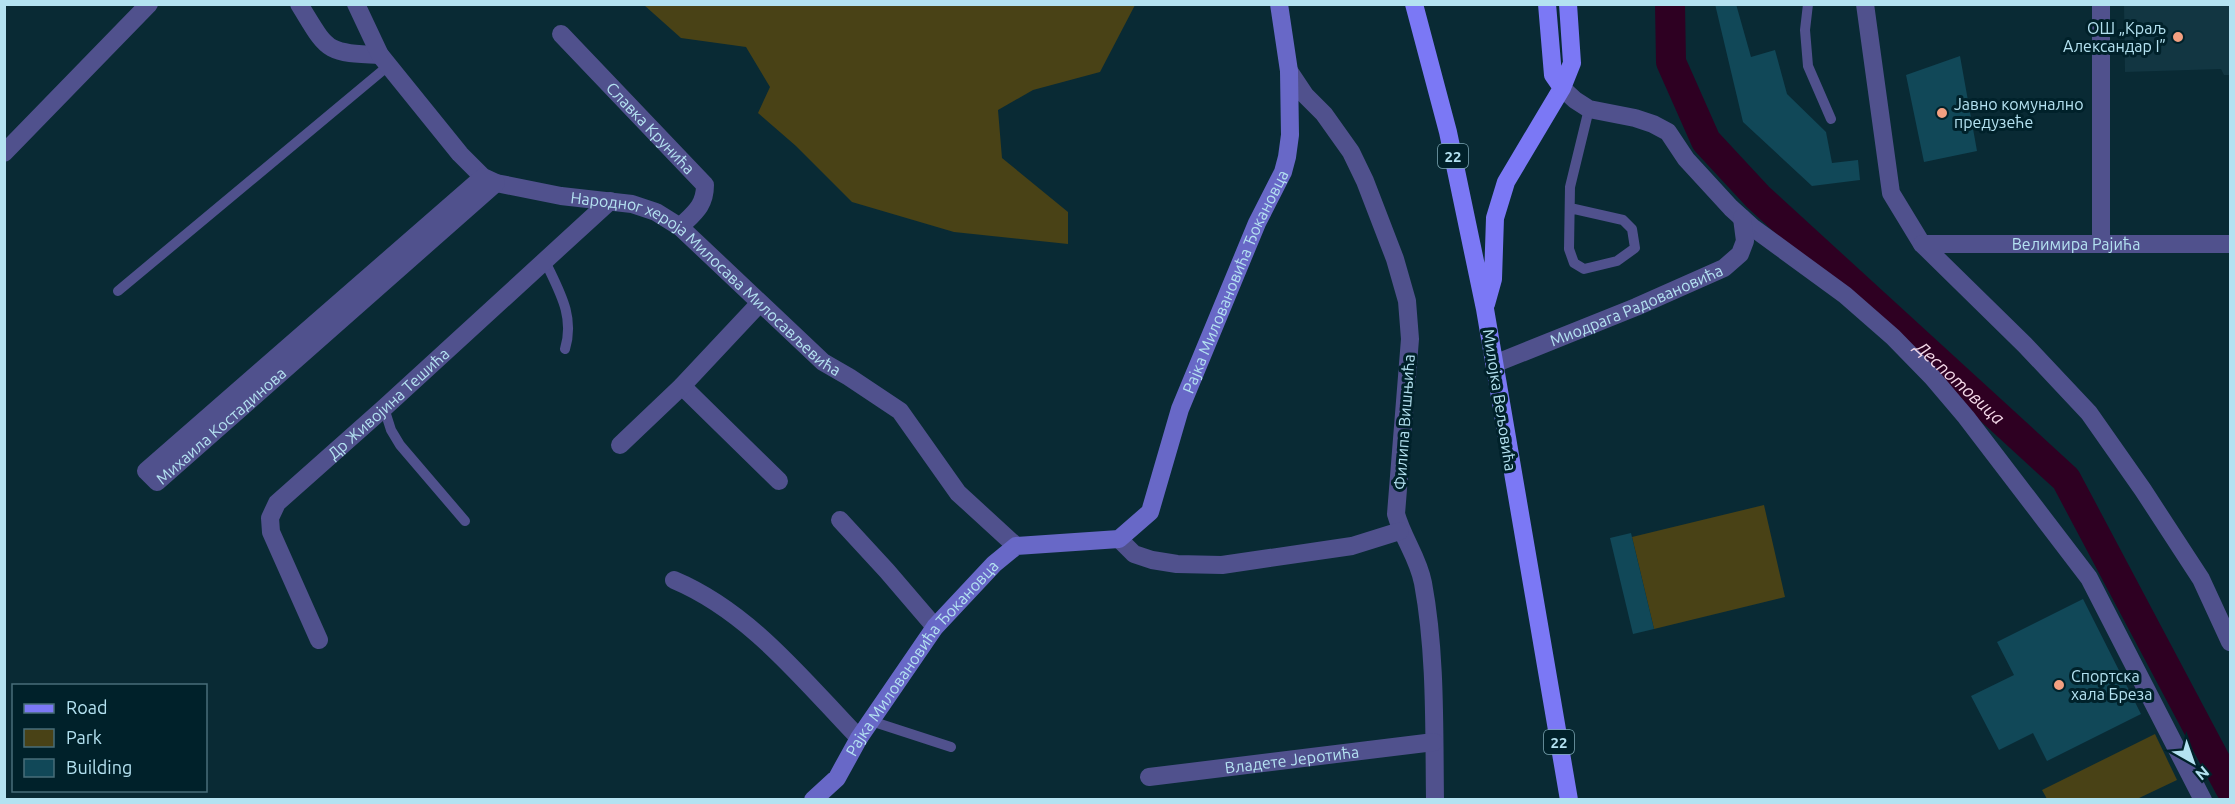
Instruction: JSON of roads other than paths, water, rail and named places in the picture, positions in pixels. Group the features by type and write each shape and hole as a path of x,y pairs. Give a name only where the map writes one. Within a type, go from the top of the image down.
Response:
{"main road":[{"name":"Милојка Вељовића","path":"1414,4 1448,132 1485,309 1569,800"},
{"path":"1547,4 1553,75 1562,88"},
{"path":"1485,309 1493,279 1496,218 1500,200 1514,168 1562,88 1572,63 1568,4"}],"street":[{"path":"4,153 149,4"},
{"path":"299,4 320,39 331,50 384,60"},
{"path":"356,4 384,60 460,154 489,180"},
{"name":"Рајка Миловановића Ђокановца","path":"1119,539 1150,512 1180,409 1257,223 1282,172 1290,135 1289,70 1279,4"},
{"path":"1865,4 1891,193 1922,244 2025,345 2089,413 2201,579 2230,642"},
{"path":"2101,4 2101,244"},
{"name":"Славка Крунића","path":"561,34 705,185 705,197 701,207 680,227"},
{"name":"Филипа Вишњића","path":"1289,70 1305,95 1324,114 1351,152 1391,248 1407,301 1410,339 1396,514 1400,531 1417,558 1429,625 1435,800"},
{"path":"1562,88 1589,109 1635,118 1668,132 1686,159 1711,188 1742,218 1845,295 1893,337 1932,376 2089,578 2203,800"},
{"name":"Народног хероја Милосава Милосављевића","path":"489,180 561,196 632,204 656,212 680,227 823,362 900,411 958,493 1016,546"},
{"name":"Михаила Костадинова","path":"489,180 157,482 146,471 489,180"},
{"name":"Др Живојина Тешића","path":"319,640 271,532 270,518 277,503 546,261 609,201"},
{"name":"Миодрага Радовановића","path":"1494,364 1636,307 1724,268 1740,254 1745,241 1742,218"},
{"name":"Велимира Рајића","path":"1922,244 2230,244"},
{"path":"620,445 682,386 759,304"},
{"path":"682,386 779,481"},
{"path":"840,520 935,627"},
{"path":"1016,546 1119,539 1134,554 1152,560 1177,564 1222,565 1352,546 1400,531"},
{"name":"Рајка Миловановића Ђокановца","path":"813,800 837,778 859,738 935,627 994,564 1016,546"},
{"path":"674,580 698,590 728,609 758,633 859,738"},
{"name":"Владете Јеротића","path":"1149,777 1434,742"}],"lane":[{"path":"1808,4 1805,30 1808,66 1831,119"},
{"path":"118,291 384,60"},
{"path":"1570,208 1623,220 1632,229 1635,248 1617,261 1584,269 1575,262 1569,249 1570,188 1589,109"},
{"path":"546,261 569,320 569,336 565,349"},
{"path":"384,408 391,430 400,445 465,520"},
{"path":"871,721 951,747"}],"waterway":[{"name":"Деспотовица","path":"1670,4 1671,62 1706,141 1758,197 2066,479 2230,788"}],"place":[{"name":"ОШ „Краљ Александар I”","path":"2178,37"},
{"name":"Јавно комунално предузеће","path":"1942,113"},
{"name":"Спортска хала Бреза","path":"2059,685"}]}
